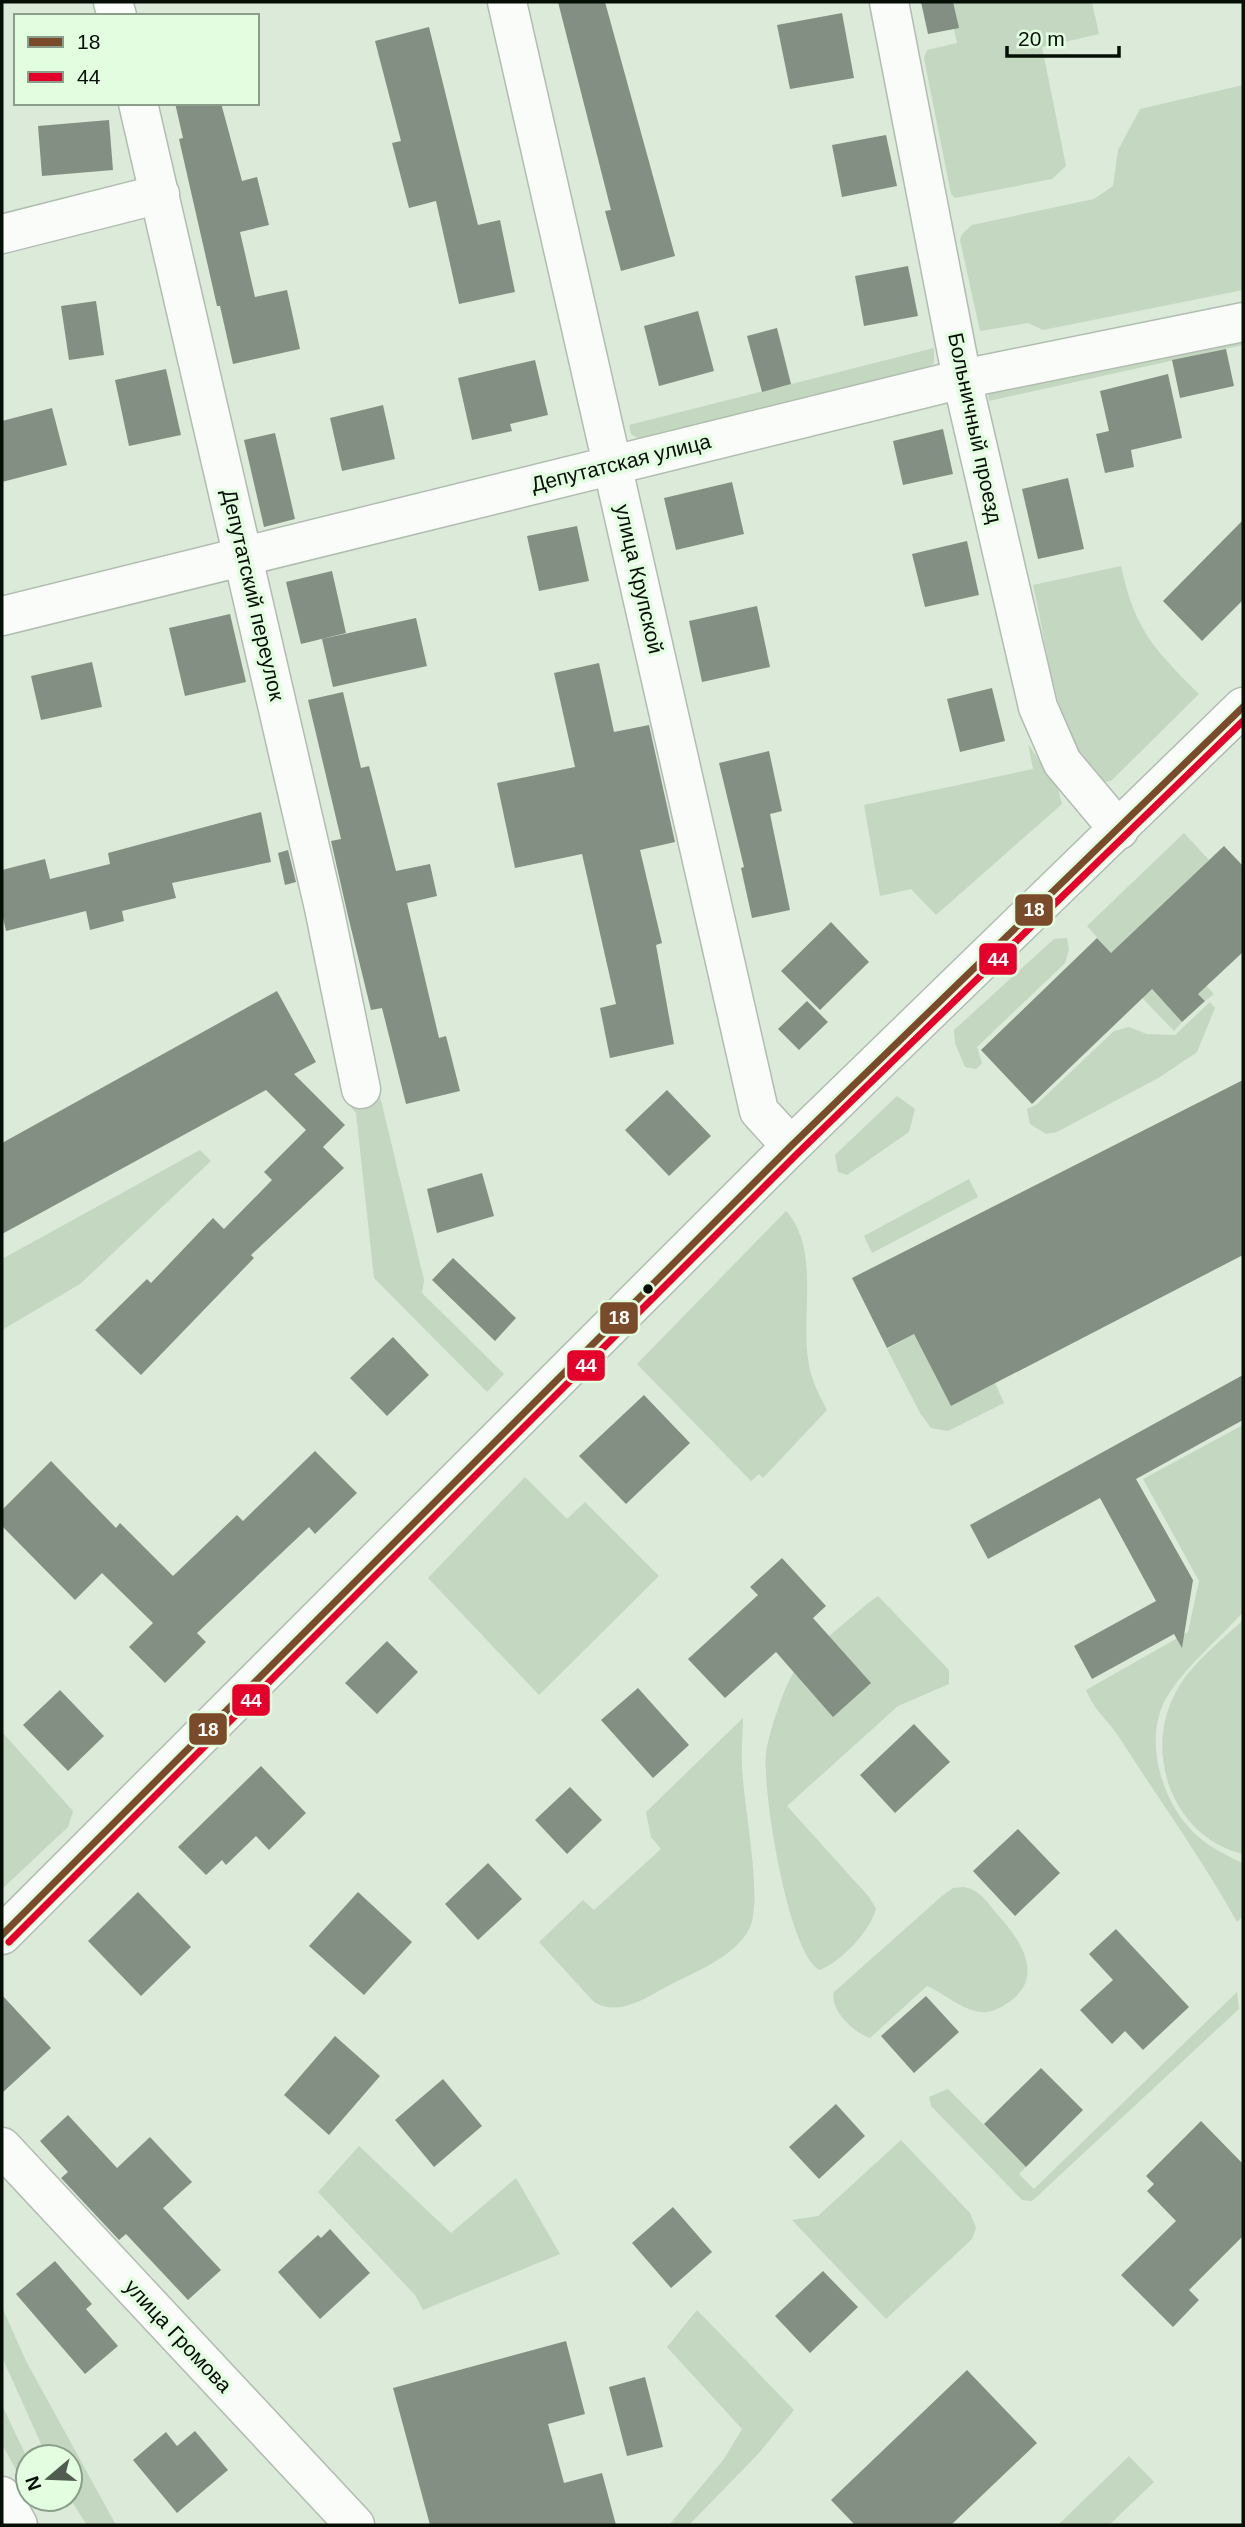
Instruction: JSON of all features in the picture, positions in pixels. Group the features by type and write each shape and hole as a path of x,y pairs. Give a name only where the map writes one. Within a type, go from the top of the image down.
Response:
{"street":[{"name":"улица Крупской","path":"507,2 759,1111 791,1146"},
{"name":"Больничный проезд","path":"889,2 962,379 1042,717 1068,770 1119,830"},
{"name":"Депутатский переулок","path":"138,105 324,908 360,1089"},
{"path":"2,234 160,194"},
{"name":"Депутатская улица","path":"2,616 962,379 1243,322"},
{"path":"2,1935 791,1146 1119,830 1238,724"},
{"name":"улица Громова","path":"2,2147 355,2525"},
{"path":"2,2496 18,2525"}],"green space":[{"path":"948,2 1092,2 1099,34 1042,47 1066,166 1052,179 955,198 951,194 924,58 927,50 957,43"},
{"path":"1243,85 1243,290 1043,330 1028,323 980,331 960,240 962,234 972,225 1094,199 1113,186 1118,150 1140,109"},
{"path":"1243,333 1243,345 989,401 988,389"},
{"path":"934,348 934,363 930,366 641,440 631,434 629,425"},
{"path":"1121,566 1133,607 1148,637 1199,694 1111,781 1105,782 1089,769 1065,722 1033,585"},
{"path":"1028,744 1057,786 1062,804 936,915 911,889 880,896 864,805 1033,769"},
{"path":"1184,833 1209,860 1144,922 1214,994 1205,1001 1171,965 1149,986 1182,1022 1174,1031 1104,958 1110,952 1087,926"},
{"path":"1067,938 1069,950 1065,963 977,1047 982,1063 976,1069 965,1067 955,1043 954,1030 1054,939"},
{"path":"1210,1002 1215,1008 1197,1052 1160,1077 1057,1132 1046,1134 1030,1124 1027,1109 1036,1105 1114,1031 1129,1027 1147,1034 1175,1035"},
{"path":"379,1092 424,1280 422,1293 504,1374 487,1392 374,1278 356,1113 345,1100"},
{"path":"897,1096 915,1109 909,1132 847,1175 838,1172 835,1155"},
{"path":"200,1150 211,1161 80,1284 2,1330 2,1259"},
{"path":"969,1179 978,1197 872,1253 864,1236"},
{"path":"786,1211 803,1243 807,1281 808,1359 813,1379 827,1410 763,1478 759,1474 751,1481 637,1364"},
{"path":"914,1334 951,1406 995,1383 1004,1403 948,1431 931,1428 920,1413 887,1349"},
{"path":"1243,1425 1243,1612 1195,1661 1170,1692 1161,1708 1156,1746 1164,1784 1181,1818 1204,1842 1243,1863 1243,1916 1237,1922 1194,1851 1086,1690 1188,1632 1199,1581 1143,1479"},
{"path":"525,1477 567,1519 585,1502 659,1576 539,1695 428,1578"},
{"path":"878,1596 949,1670 949,1684 898,1706 787,1806 869,1897 876,1909 868,1927 854,1944 837,1960 820,1970 808,1958 788,1904 768,1800 766,1753 780,1703 797,1668 826,1638"},
{"path":"1243,1620 1243,1854 1218,1845 1198,1830 1182,1811 1170,1788 1164,1764 1163,1739 1167,1714 1183,1680 1207,1653"},
{"path":"743,1718 743,1782 754,1894 750,1927 743,1938 724,1956 647,1997 621,2007 603,2006 594,2002 539,1942 583,1900 594,1910 661,1849 651,1837 646,1812"},
{"path":"2,1732 73,1811 68,1827 2,1889"},
{"path":"964,1887 983,1897 1021,1947 1027,1971 1025,1983 1018,1994 1000,2008 981,2012 967,2008 927,1986 870,2038 857,2031 839,2013 833,1999 834,1992 942,1896 953,1888"},
{"path":"1237,1992 1239,2009 1032,2201 1022,2200 931,2106 929,2097 948,2089 1026,2167 1019,2174 1034,2189"},
{"path":"901,2140 970,2213 976,2228 972,2239 886,2319 792,2220 818,2216"},
{"path":"359,2146 451,2233 516,2178 560,2254 423,2310 415,2295 318,2192"},
{"path":"2,2307 26,2361 71,2443 41,2443 2,2357"},
{"path":"697,2310 794,2410 759,2453 689,2525 669,2525 724,2459 742,2429 667,2347"},
{"path":"2,2405 20,2443 14,2443 14,2466 2,2444"},
{"path":"1129,2456 1154,2482 1109,2525 1058,2525"},
{"path":"84,2467 116,2525 87,2525 79,2513 84,2513"}],"building":[{"path":"558,2 605,2 675,256 621,271 605,211 611,210"},
{"path":"921,2 953,2 959,28 928,34"},
{"path":"842,13 854,78 790,89 777,25"},
{"path":"429,27 478,225 500,220 515,292 459,304 436,201 409,208 392,143 401,141 375,41"},
{"path":"175,105 222,105 242,181 257,177 269,225 240,232 255,297 287,290 300,349 233,364 179,139 183,138"},
{"path":"109,120 113,170 42,176 38,126"},
{"path":"886,135 897,186 842,197 832,145"},
{"path":"908,266 918,316 864,326 855,276"},
{"path":"96,301 104,355 69,360 61,306"},
{"path":"698,311 714,371 659,386 644,326"},
{"path":"777,328 791,384 762,392 747,336"},
{"path":"1226,349 1234,386 1180,398 1172,360"},
{"path":"535,360 548,415 510,424 512,431 472,440 458,378"},
{"path":"166,369 181,435 129,446 115,380"},
{"path":"1168,374 1182,438 1131,450 1134,467 1105,473 1096,434 1109,431 1100,391"},
{"path":"383,405 395,459 342,471 330,418"},
{"path":"52,408 67,465 2,482 2,421"},
{"path":"943,429 953,474 903,485 893,441"},
{"path":"275,433 295,519 264,527 244,440"},
{"path":"1068,478 1084,549 1038,559 1022,489"},
{"path":"732,482 744,534 676,550 664,498"},
{"path":"1243,520 1243,600 1202,641 1163,601"},
{"path":"577,526 589,581 539,591 527,536"},
{"path":"967,541 979,595 925,607 912,554"},
{"path":"332,571 346,633 301,644 286,582"},
{"path":"757,606 770,667 702,682 689,621"},
{"path":"230,614 246,682 185,696 169,628"},
{"path":"416,618 427,666 333,687 322,639"},
{"path":"92,662 102,707 41,720 31,676"},
{"path":"599,663 614,732 649,725 675,842 640,850 662,943 656,945 674,1044 610,1058 600,1008 616,1004 582,854 515,868 497,783 575,767 554,673"},
{"path":"992,688 1005,741 960,752 947,699"},
{"path":"343,692 361,768 369,766 396,871 430,864 437,896 407,903 439,1038 446,1036 460,1091 406,1104 382,1008 371,1010 348,916 331,841 341,839 308,700"},
{"path":"769,751 782,811 770,814 790,910 752,918 741,868 744,867 719,763"},
{"path":"261,812 271,862 172,883 176,898 122,911 124,921 90,930 86,911 6,931 2,913 2,870 45,859 50,879 110,864 108,853"},
{"path":"1224,846 1243,866 1243,952 1198,994 1205,1001 1182,1022 1152,989 1032,1104 981,1050 1097,938 1111,953"},
{"path":"288,850 296,882 285,885 278,853"},
{"path":"831,922 869,962 820,1010 781,971"},
{"path":"277,991 316,1062 294,1074 345,1125 323,1147 344,1168 251,1255 254,1258 141,1375 95,1330 147,1279 151,1283 213,1218 224,1229 272,1180 264,1172 306,1130 266,1090 2,1234 2,1143"},
{"path":"807,1001 828,1022 799,1050 778,1029"},
{"path":"1243,1080 1243,1255 951,1406 914,1334 887,1348 852,1278"},
{"path":"667,1090 711,1136 669,1176 625,1130"},
{"path":"482,1173 494,1216 437,1233 427,1189"},
{"path":"453,1258 516,1318 495,1341 432,1280"},
{"path":"393,1337 429,1375 387,1416 350,1378"},
{"path":"1243,1375 1243,1420 1136,1479 1193,1580 1182,1648 1174,1634 1092,1679 1074,1646 1156,1601 1100,1498 988,1559 970,1525"},
{"path":"644,1395 690,1443 626,1504 579,1456"},
{"path":"315,1451 357,1493 315,1534 309,1527 197,1633 206,1642 165,1683 129,1647 153,1623 102,1573 75,1600 2,1526 2,1510 51,1461 116,1528 120,1523 173,1576 237,1515 243,1521"},
{"path":"782,1558 826,1606 813,1618 871,1683 833,1717 776,1652 725,1698 688,1659 758,1595 750,1587"},
{"path":"387,1641 418,1672 377,1714 345,1683"},
{"path":"638,1688 689,1745 653,1778 601,1720"},
{"path":"60,1690 104,1736 68,1771 23,1725"},
{"path":"914,1724 950,1762 895,1813 860,1775"},
{"path":"261,1766 306,1813 269,1850 256,1836 226,1865 222,1860 206,1875 178,1847"},
{"path":"570,1787 602,1820 567,1854 535,1820"},
{"path":"1018,1829 1060,1873 1015,1916 973,1871"},
{"path":"488,1863 522,1899 478,1940 445,1904"},
{"path":"138,1892 191,1947 141,1996 88,1941"},
{"path":"358,1892 412,1942 364,1995 309,1946"},
{"path":"1116,1929 1189,2007 1143,2050 1125,2031 1112,2044 1080,2010 1113,1980 1089,1954"},
{"path":"2,1995 51,2048 2,2093"},
{"path":"926,1996 959,2032 914,2073 881,2036"},
{"path":"335,2036 380,2076 329,2135 284,2095"},
{"path":"1041,2068 1083,2110 1026,2167 984,2124"},
{"path":"443,2079 482,2126 434,2167 395,2120"},
{"path":"836,2104 865,2136 819,2179 789,2147"},
{"path":"68,2115 117,2168 150,2137 192,2182 163,2208 221,2270 188,2300 126,2234 119,2240 61,2178 68,2172 40,2141"},
{"path":"1201,2121 1243,2164 1243,2236 1189,2290 1199,2300 1173,2327 1121,2275 1176,2221 1147,2191 1154,2184 1146,2176"},
{"path":"673,2207 712,2252 671,2288 632,2243"},
{"path":"330,2229 370,2273 320,2319 278,2272 318,2235 321,2238"},
{"path":"55,2261 92,2304 86,2309 118,2346 85,2374 16,2294"},
{"path":"823,2271 858,2307 810,2353 775,2316"},
{"path":"566,2341 585,2414 548,2424 564,2483 602,2473 616,2525 430,2525 393,2388"},
{"path":"967,2370 1037,2443 951,2525 855,2525 831,2500"},
{"path":"645,2377 663,2447 627,2456 609,2387"},
{"path":"195,2431 228,2470 177,2513 133,2460 166,2432 177,2446"}],"transit line":[{"name":"18","path":"2,1935 791,1146 1243,707"},
{"name":"44","path":"9,1942 798,1153 1243,721"}]}
